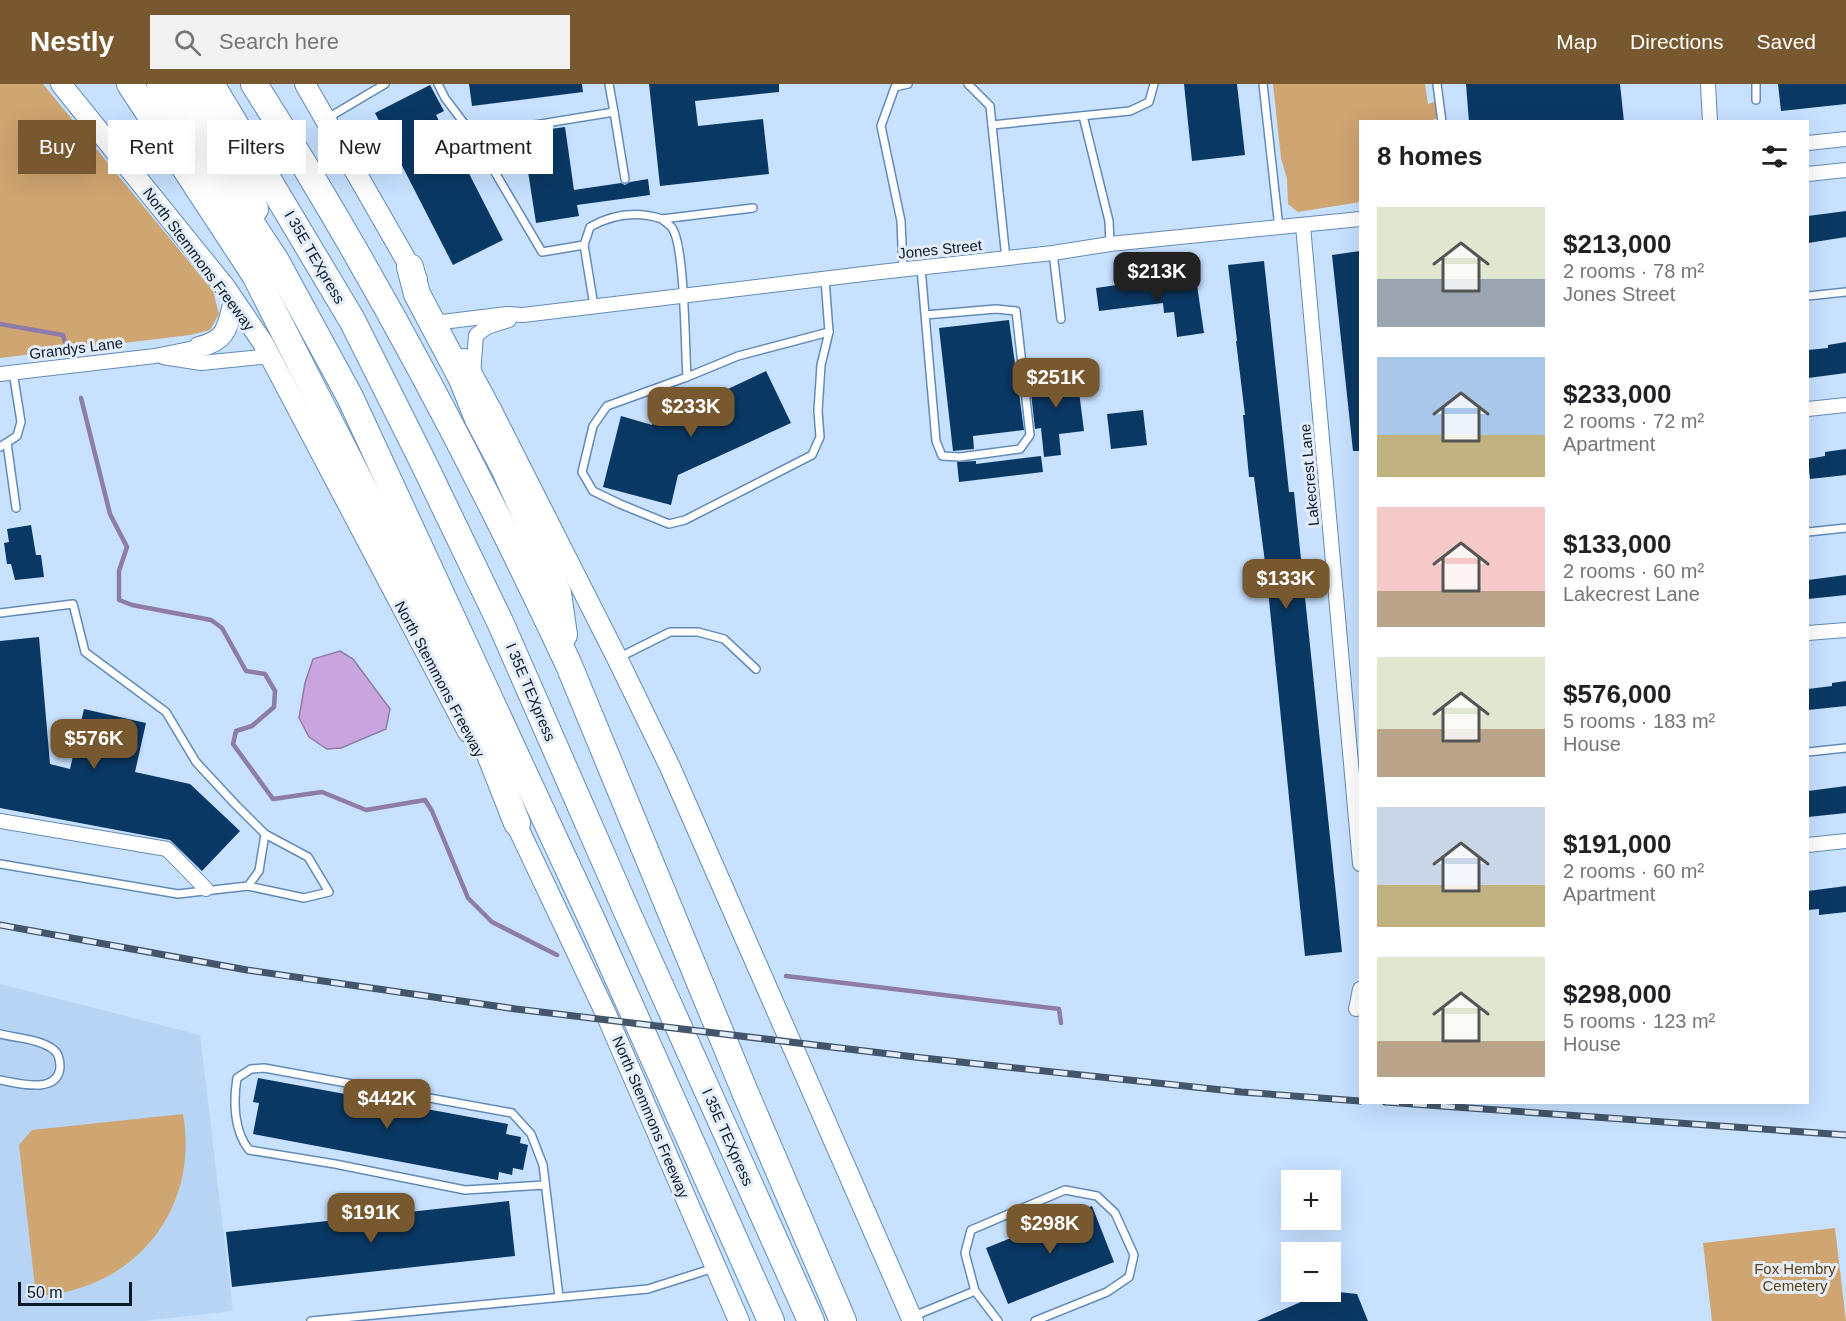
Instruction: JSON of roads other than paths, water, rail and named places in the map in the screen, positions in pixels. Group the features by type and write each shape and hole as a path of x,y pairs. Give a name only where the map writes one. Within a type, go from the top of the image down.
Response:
{"highway":[{"path":"130,84 255,275 369,499 475,718 517,823"},
{"name":"North Stemmons Freeway","path":"160,84 276,261 350,397 587,909 771,1321"},
{"path":"185,84 240,170 276,261"},
{"name":"I 35E TEXpress","path":"211,84 352,320 439,494 501,624 631,923 811,1321"},
{"path":"254,84 337,220 493,505 568,663 745,1092 843,1321"},
{"path":"410,267 417,294 462,379 478,419 504,468 558,593 568,663"}],"main road":[{"name":"North Stemmons Freeway","path":"61,84 234,301 270,357 517,823 606,1014 739,1321"},
{"path":"305,84 473,375 617,658 670,767 912,1319"},
{"path":"199,347 215,343 224,333 234,301"}],"street":[{"path":"1708,84 1710,120"},
{"path":"1809,143 1846,139"},
{"path":"1809,174 1846,170"},
{"name":"Jones Street","path":"442,322 507,314 523,315 1006,259 1110,244 1359,219"},
{"name":"Lakecrest Lane","path":"1303,226 1359,853"},
{"name":"Jones Street","path":"473,375 476,335 487,327 523,315"},
{"name":"Grandys Lane","path":"6,373 155,356 199,347"},
{"name":"Grandys Lane","path":"155,356 201,363 270,357"},
{"path":"1809,409 1846,405"},
{"path":"1809,633 1846,630"},
{"path":"0,821 167,849 206,889"},
{"path":"1809,845 1846,841"},
{"path":"1356,1009 1359,993"}],"lane":[{"path":"326,119 384,84"},
{"path":"438,84 462,120"},
{"path":"609,84 625,179"},
{"path":"903,270 901,221 881,126 895,87 908,84"},
{"path":"969,84 990,106 1006,259"},
{"path":"992,125 1130,111 1149,102 1154,84"},
{"path":"1263,84 1279,228"},
{"path":"1437,84 1442,120"},
{"path":"1755,84 1756,100"},
{"path":"553,122 614,112"},
{"path":"1083,116 1109,221 1110,244"},
{"path":"496,174 542,252 584,245"},
{"path":"662,219 753,208"},
{"path":"594,306 584,245 590,227 603,220 636,214 662,219 673,229 678,242 687,377"},
{"path":"1053,253 1061,319"},
{"path":"921,268 925,315 936,441 942,456 960,458 1020,448 1030,435 1016,311 996,309 925,315"},
{"path":"825,279 829,332 821,365 818,411 820,437 812,455 685,520 669,524 593,491 582,472 593,426 608,406 738,356 829,332"},
{"path":"1809,296 1846,292"},
{"path":"6,373 21,423 16,436 3,445 16,508"},
{"path":"1809,532 1846,528"},
{"path":"0,613 73,604 85,651 166,712 196,762 265,834 309,857 329,892 304,898 248,886 178,894 0,864"},
{"path":"617,658 670,632 698,632 723,639 756,669"},
{"path":"1809,752 1846,748"},
{"path":"248,886 259,871 265,834"},
{"path":"0,1034 44,1044 55,1050 60,1065 59,1074 53,1081 44,1084 31,1086 0,1080"},
{"path":"545,1185 465,1190 346,1166 249,1150 241,1140 234,1098 237,1078 251,1069 264,1068 512,1113 531,1134 543,1165 559,1297"},
{"path":"998,1321 975,1291 965,1253 971,1230 1065,1190 1097,1196 1115,1213 1134,1255 1129,1277 1107,1292 1035,1321"},
{"path":"311,1321 648,1289 716,1267"},
{"path":"912,1319 975,1291"}],"waterway":[{"path":"0,324 63,335 65,342"},
{"path":"81,398 110,514 127,547 119,571 119,600 132,605 211,620 222,628 246,671 265,674 275,691 274,707 252,726 236,731 233,744 273,799 322,792 366,810 425,800 432,811 468,898 492,922 557,955"},
{"path":"786,976 1059,1009 1061,1023"}],"railway":[{"path":"0,925 247,970 516,1009 923,1058 1241,1092 1359,1101"},
{"path":"1413,1104 1846,1135"}],"park label":[{"name":"Fox Hembry Cemetery","path":"1795,1276"}]}
